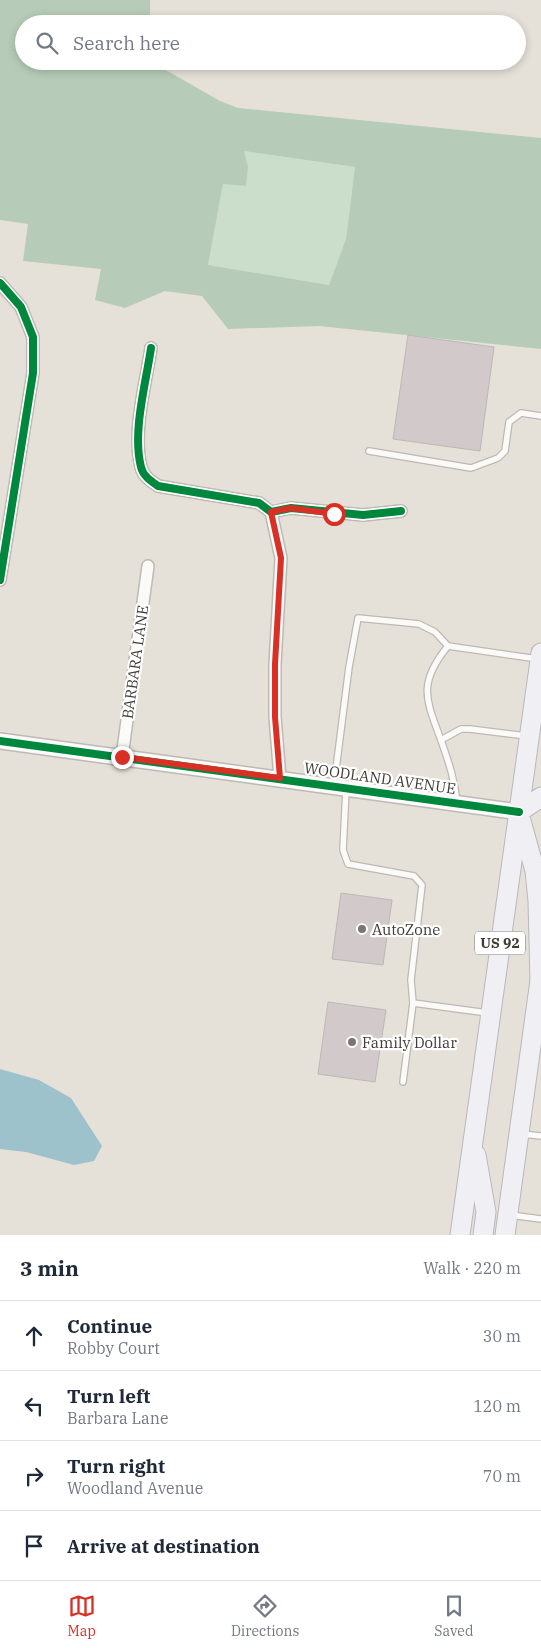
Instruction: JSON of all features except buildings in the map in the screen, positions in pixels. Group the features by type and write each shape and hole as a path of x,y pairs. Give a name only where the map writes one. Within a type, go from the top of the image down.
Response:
{"main road":[{"name":"US 92","path":"460,1235 541,656"},
{"path":"505,1235 539,1011 540,978 535,871 519,812 541,797"},
{"path":"473,1137 486,1212 483,1235"}],"street":[{"path":"0,283 21,306 33,337 33,374 0,580"},
{"path":"151,348 140,418 139,448 141,468 146,477 158,486 259,503 271,512 281,558 275,664 275,717 280,778"},
{"path":"271,512 291,508 363,515 401,511"},
{"name":"BARBARA LANE","path":"122,757 148,566"},
{"name":"WOODLAND AVENUE","path":"0,742 340,786 519,812"}],"lane":[{"path":"369,451 471,468 498,458 504,450 509,422 521,413 541,416"},
{"path":"403,1082 412,1003 411,980 422,885 414,876 348,864 342,850 340,786 349,667 358,618 419,624 434,632 448,646 541,656"},
{"path":"448,646 437,660 427,689 428,705 451,766 457,803"},
{"path":"441,740 461,729 529,736"},
{"path":"412,1003 490,1013"},
{"path":"520,1133 541,1136"},
{"path":"508,1214 541,1219"}],"green space":[{"path":"0,0 150,0 150,15 15,15 15,70 166,70 220,101 238,108 541,138 541,349 319,326 228,329 202,296 165,291 125,308 95,300 101,269 23,261 28,224 0,220","holes":["244,151 355,167 346,239 329,285 208,265 223,184 246,186 248,167"]},
{"path":"243,151 355,167 346,239 329,285 208,265 223,184 246,186 248,167"}],"water":[{"path":"0,1069 39,1080 71,1098 102,1146 94,1161 74,1165 26,1152 0,1149"}],"cycle path":[{"path":"0,283 21,307 33,337 33,373 0,580"},
{"path":"151,348 143,392 138,439 141,467 148,478 158,486 259,503 271,512 291,508 363,515 401,511"},
{"path":"0,741 519,812"}],"place":[{"name":"AutoZone","path":"362,929"},
{"name":"Family Dollar","path":"352,1042"}],"route":[{"path":"122,757 280,778 275,717 275,664 281,558 271,512 291,508 334,514"}]}
